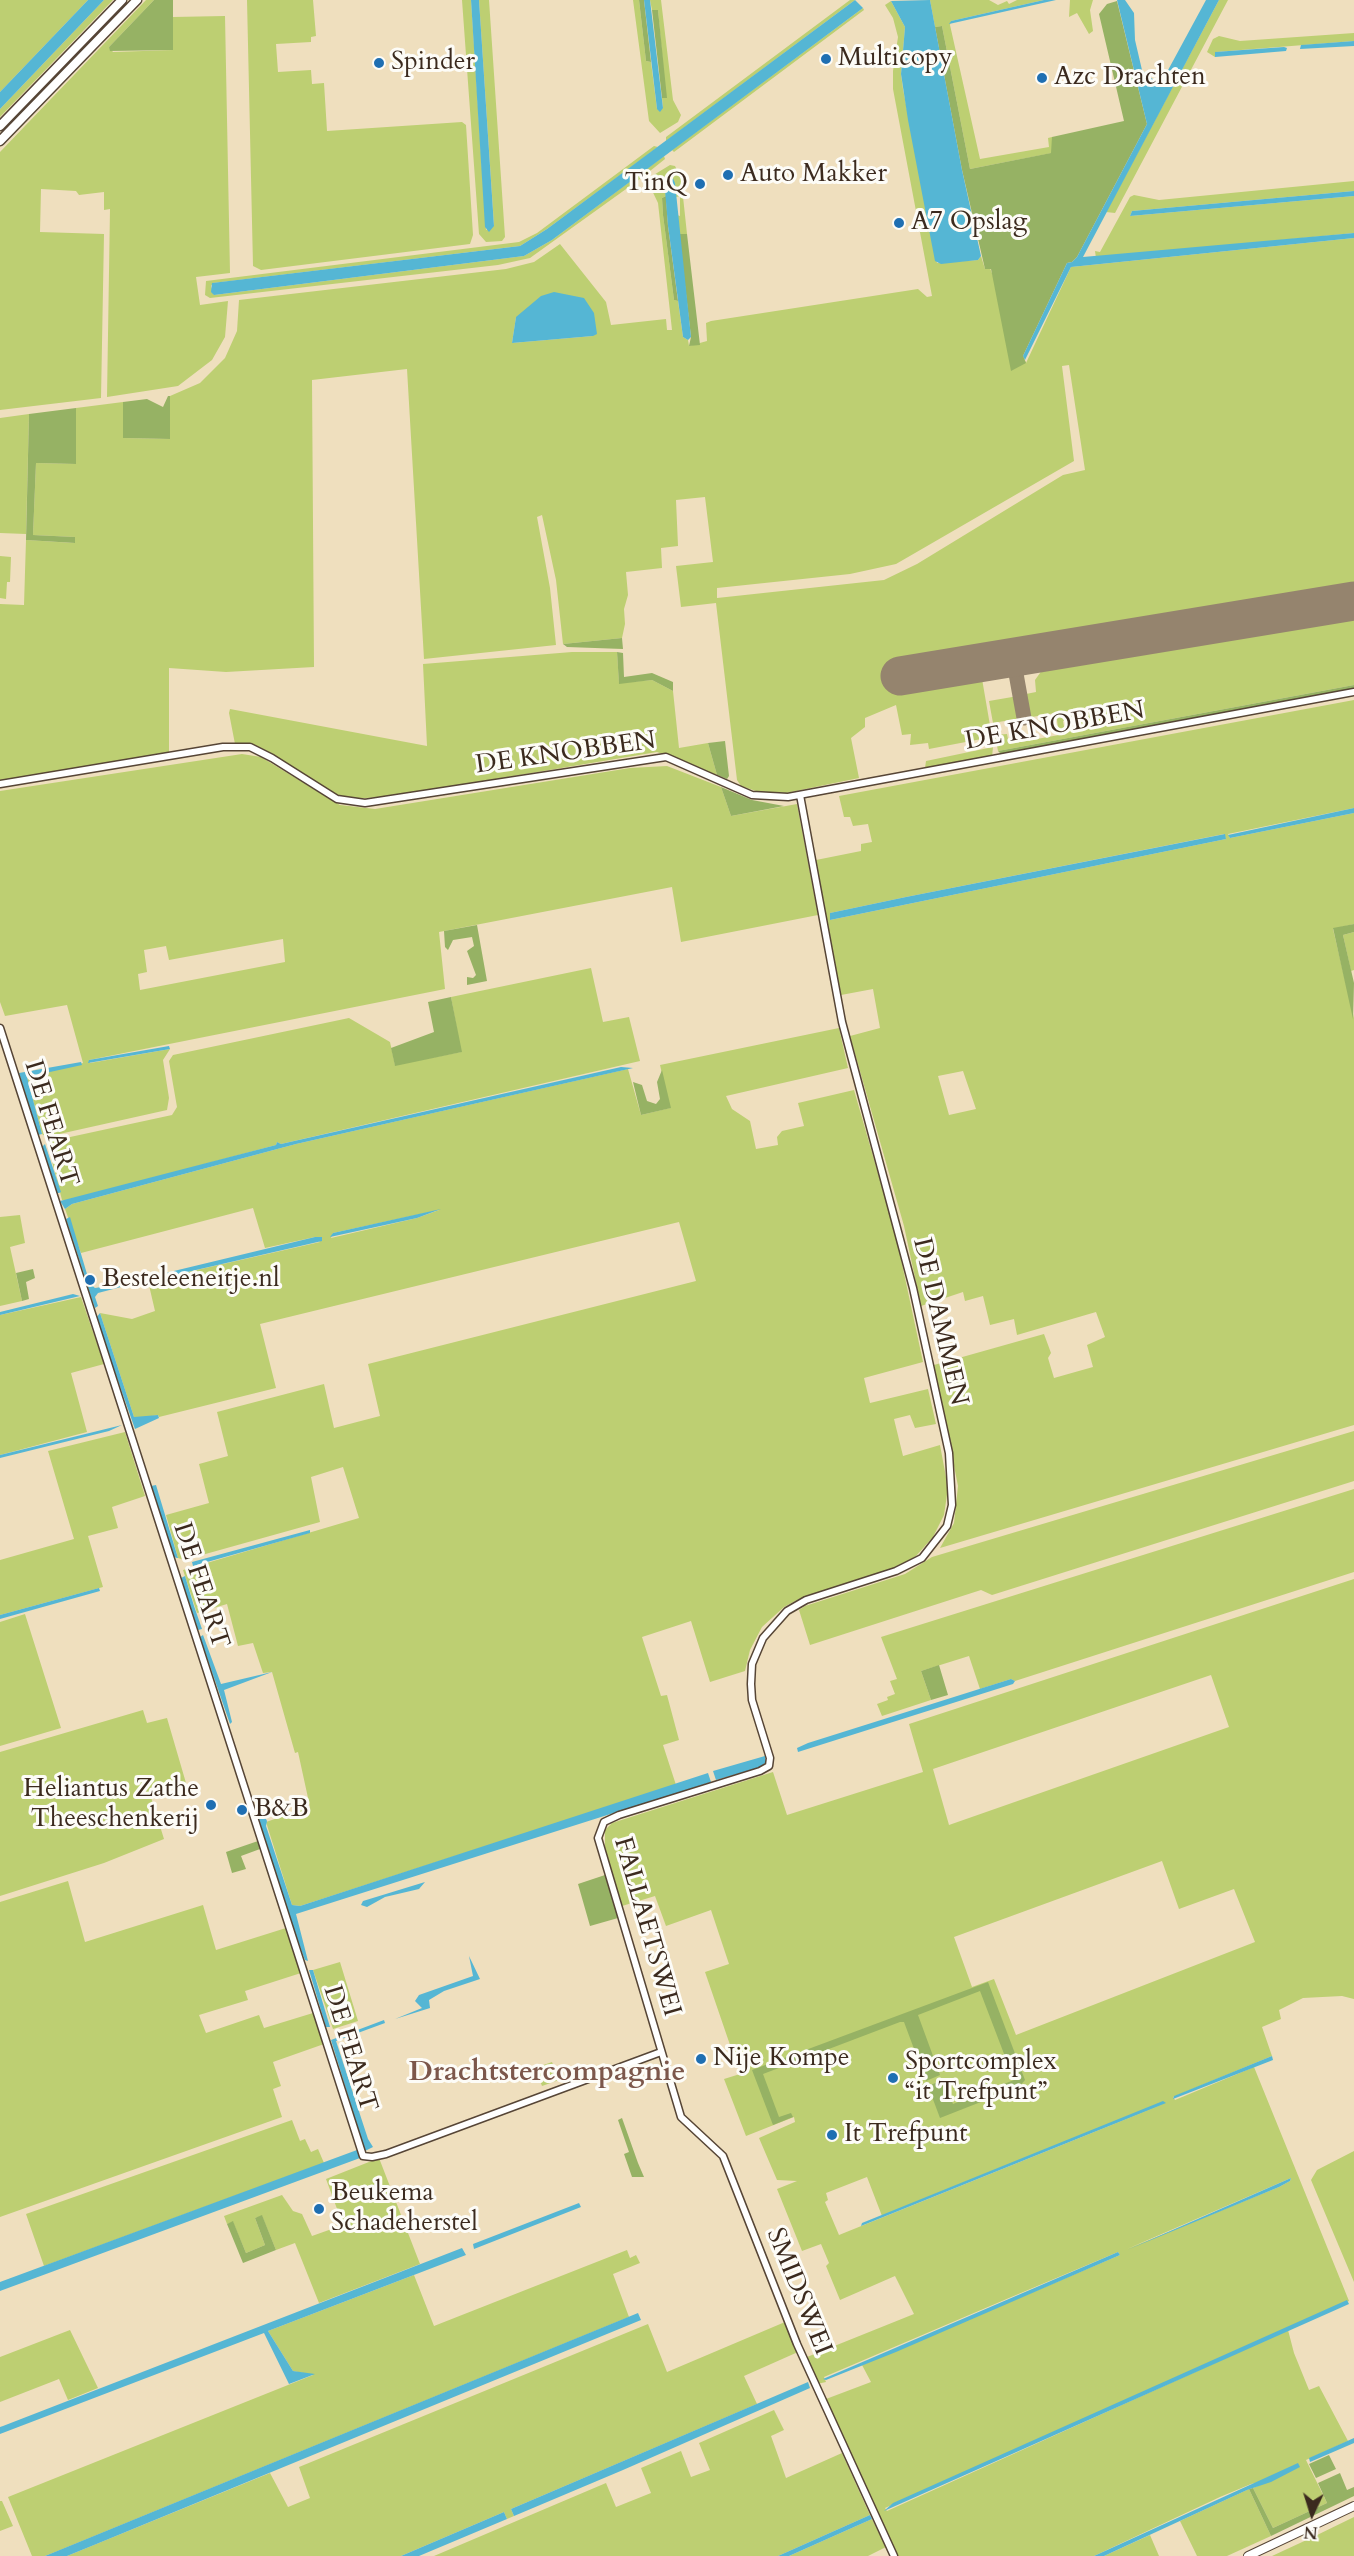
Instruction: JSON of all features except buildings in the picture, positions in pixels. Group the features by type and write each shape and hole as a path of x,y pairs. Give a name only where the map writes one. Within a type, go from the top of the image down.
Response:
{"highway":[{"path":"0,126 122,0"},
{"path":"0,141 137,0"}],"main road":[{"path":"1248,2556 1354,2506"}],"street":[{"name":"DE KNOBBEN","path":"0,784 223,747 250,747 272,758 337,799 365,803 666,757 752,795 765,798 800,795 1354,692"},
{"name":"DE DAMMEN","path":"768,1752 752,1700 750,1684 755,1654 769,1630 787,1611 806,1600 896,1571 922,1558 947,1526 953,1490 949,1454 913,1288 842,1022 800,795"},
{"name":"DE FEART","path":"0,1028 363,2156 386,2154 661,2052"},
{"name":"FALLAETSWEI","path":"661,2052 598,1846 599,1830 604,1822 619,1815 764,1770 770,1763 768,1752"},
{"name":"SMIDSWEI","path":"661,2052 681,2117 723,2156 797,2344 894,2556"}],"green space":[{"path":"0,0 88,0 0,92"},
{"path":"104,0 113,0 0,117 0,109"},
{"path":"146,0 154,0 109,47 113,52 173,50 173,17 225,16 230,273 196,277 200,305 228,301 225,337 212,360 178,386 107,397 110,209 104,210 104,192 79,195 76,191 41,189 40,232 104,234 101,398 0,410 0,152"},
{"path":"154,0 173,0 173,50 110,51 109,47"},
{"path":"247,0 313,0 316,36 311,37 311,42 276,44 278,72 311,70 312,84 324,83 327,131 462,122 466,125 473,235 470,244 261,270 253,266"},
{"path":"462,0 471,0 486,230 494,225 479,0 489,0 505,237 502,241 486,242 479,234"},
{"path":"633,0 639,0 646,61 651,62 657,109 663,108 662,98 666,98 658,10 652,10 650,0 661,0 673,100 681,115 678,122 660,133 649,121"},
{"path":"639,0 644,0 651,62 646,61"},
{"path":"850,0 855,0 666,141 666,137"},
{"path":"930,0 989,0 998,5 1007,1 1009,4 1017,0 1044,0 951,21 950,25 980,159 1049,147 1048,138 1052,137 1052,153 970,169 942,26 935,27"},
{"path":"1070,0 1093,0 1090,10 1093,31 1089,34 1077,13 1069,17"},
{"path":"1219,0 1228,0 1115,213 1106,212"},
{"path":"891,1 905,27 901,74 903,89 937,263 978,260 981,256 985,269 990,268 1026,363 1071,267 1354,238 1354,589 979,651 978,655 899,668 901,685 981,673 992,737 929,749 928,743 910,745 911,734 902,735 896,705 865,718 865,727 851,738 859,778 786,793 759,792 741,786 737,780 716,603 681,607 676,566 713,562 705,497 676,500 678,546 661,548 662,568 626,572 628,595 624,609 625,624 622,638 563,644 556,580 542,515 537,517 550,588 556,645 424,659 407,369 312,380 314,667 226,672 169,668 169,754 0,782 0,604 24,605 26,540 74,543 75,537 33,535 36,463 76,464 76,408 123,402 123,438 170,439 170,396 200,383 225,358 237,331 239,300 506,269 534,262 560,244 606,302 611,325 666,319 667,330 672,330 658,203 648,182 652,176 670,165 675,166 681,178 687,234 679,234 677,215 680,216 680,196 676,197 675,183 664,178 666,196 662,198 663,215 674,300 678,301 683,337 688,340 689,346 707,341 706,323 711,321 918,289 927,297 932,296 893,89 898,37 893,18 885,5","holes":["516,317 593,336 512,343","1069,365 1085,470 1063,475 917,564 884,580 717,598 717,588 850,574 896,564 1074,461 1062,366"]},
{"path":"1117,1 1147,124 1077,257 1067,263 1023,356 1026,363 1011,371 991,269 985,269 962,170 935,27 942,26 970,169 1051,153 1052,137 1124,121 1099,14 1107,4"},
{"path":"863,8 864,10 674,152 672,150"},
{"path":"652,10 658,10 667,98 662,98"},
{"path":"1354,33 1354,41 1216,52 1215,57 1207,52 1213,39 1219,36 1240,41"},
{"path":"654,146 658,147 547,229 520,246 213,283 211,286 214,295 524,256 552,240 664,156 665,159 640,179 530,258 498,265 210,298 205,295 206,281 519,242 537,233"},
{"path":"1354,181 1354,191 1132,211 1130,216 1354,196 1354,233 1096,258 1095,251 1100,252 1130,197 1134,195 1159,200"},
{"path":"666,196 678,301 674,300 663,215 662,198"},
{"path":"679,234 687,234 700,345 689,346 691,337"},
{"path":"170,396 170,439 123,438 123,402 147,399 163,407"},
{"path":"76,408 76,464 36,463 33,535 75,537 75,543 26,540 29,414"},
{"path":"29,414 26,534 0,533 0,418"},
{"path":"0,556 11,557 10,582 7,582 6,599 0,598"},
{"path":"1354,615 1354,685 998,751 995,735 1007,734 1009,744 1059,735 1057,720 1053,717 1067,715 1067,720 1063,721 1065,732 1076,730 1074,719 1070,719 1069,714 1073,710 1026,718 1021,695 1036,692 1035,680 1045,666"},
{"path":"622,638 623,649 567,647 563,644"},
{"path":"572,652 617,652 619,683 652,680 673,691 679,748 708,743 717,775 657,752 394,796 352,799 334,795 280,760 235,744 230,709 427,746 423,664"},
{"path":"617,652 623,653 624,677 652,673 673,682 673,691 652,680 619,684"},
{"path":"1354,685 1354,690 1001,754 998,751"},
{"path":"1018,696 1022,718 993,723 989,701"},
{"path":"1354,700 1354,808 1228,834 1230,838 1354,813 1354,924 1333,929 1354,1018 1354,1425 940,1548 954,1523 958,1486 934,1365 1044,1334 1051,1353 1048,1358 1054,1378 1093,1367 1087,1345 1105,1337 1096,1312 1017,1335 1014,1319 990,1325 983,1296 965,1301 963,1292 921,1306 904,1226 850,1036 880,1028 873,989 841,995 816,860 861,851 861,844 872,842 868,824 853,826 850,817 844,817 839,796","holes":["1224,834 1226,839 830,920 830,913","963,1071 976,1109 949,1115 938,1076"]},
{"path":"725,741 729,776 727,779 717,775 708,743"},
{"path":"993,747 992,757 925,768 926,761"},
{"path":"242,754 261,757 340,805 375,809 630,768 667,766 721,787 731,816 797,804 818,915 681,942 672,887 439,932 445,989 89,1060 90,1063 170,1049 163,1060 169,1098 167,1110 46,1137 42,1134 27,1077 83,1063 67,1005 5,1016 0,1002 0,791","holes":["283,939 285,962 140,990 138,974 147,972 144,950 166,946 169,960"]},
{"path":"721,787 752,800 784,806 731,816"},
{"path":"1354,924 1354,932 1343,935 1354,983 1353,1019 1333,928"},
{"path":"477,925 487,981 467,985 467,977 473,978 476,975 467,951 474,946 472,937 453,940 448,950 445,947 444,931"},
{"path":"1354,932 1354,970 1351,971 1343,935"},
{"path":"591,968 603,1022 629,1017 640,1061 281,1144 277,1142 276,1145 71,1200 62,1200 47,1142 172,1115 177,1107 169,1061 173,1055 349,1018 390,1042 395,1065 461,1052 451,997"},
{"path":"451,997 462,1052 395,1066 391,1048 434,1032 428,1002"},
{"path":"839,1028 848,1068 726,1096 732,1109 750,1121 756,1149 778,1145 777,1137 782,1131 804,1126 798,1103 854,1090 896,1236 923,1362 864,1378 870,1403 928,1389 936,1424 915,1428 910,1415 894,1419 903,1456 940,1445 948,1488 944,1515 933,1537 916,1556 902,1565 799,1599 784,1607 762,1627 750,1650 745,1671 710,1682 691,1621 642,1637 661,1696 667,1695 679,1740 663,1745 676,1785 300,1906 292,1905 266,1822 310,1807 298,1752 295,1753 272,1672 263,1673 253,1643 238,1646 227,1604 197,1613 183,1570 359,1518 343,1467 311,1477 320,1522 184,1560 178,1558 166,1515 209,1503 199,1464 228,1456 217,1412 324,1384 334,1428 380,1416 368,1364 696,1281 679,1222 260,1324 276,1388 159,1417 158,1415 140,1418 134,1417 100,1313 132,1319 155,1311 148,1281 320,1242 315,1237 265,1248 253,1208 81,1253 65,1209 72,1204 296,1144 628,1069 641,1115 670,1108 660,1065","holes":["439,1210 417,1218 331,1238 333,1233"]},
{"path":"662,1070 671,1108 641,1115 633,1082 642,1085 647,1101 656,1104 660,1099 657,1082"},
{"path":"20,1215 25,1243 10,1247 22,1301 0,1306 0,1217"},
{"path":"33,1269 35,1278 26,1282 29,1299 22,1301 16,1273"},
{"path":"81,1297 104,1364 71,1373 87,1432 0,1455 0,1315"},
{"path":"1354,1431 1354,1481 992,1595 981,1590 810,1645 799,1610 805,1606 905,1574 932,1557"},
{"path":"125,1432 145,1496 112,1507 118,1528 88,1536 103,1587 0,1615 0,1560 74,1539 48,1451"},
{"path":"1354,1489 1354,1572 1015,1681 1011,1679 980,1689 969,1656 921,1671 931,1700 882,1716 877,1704 888,1700 887,1697 895,1694 890,1681 897,1679 881,1637"},
{"path":"1354,1579 1354,1999 1342,1996 1303,1998 1279,2010 1281,2019 1262,2027 1272,2056 1173,2097 1175,2100 1254,2067 1349,2301 885,2508 887,2511 1288,2330 1294,2353 1309,2390 1319,2386 1348,2441 1306,2460 1327,2503 1273,2528 1253,2488 1276,2478 1251,2484 1220,2497 1094,2556 897,2556 826,2399 871,2382 862,2365 1120,2255 1118,2252 1009,2298 824,2377 826,2382 817,2384 807,2357 914,2314 895,2276 840,2300 826,2266 829,2263 821,2244 802,2251 777,2189 797,2181 777,2180 759,2138 795,2122 794,2117 746,2136 724,2079 740,2074 705,1972 729,1964 711,1910 666,1926 655,1896 622,1906 605,1849 605,1830 612,1823 773,1772 787,1815 923,1772 909,1724","holes":["1211,1675 1229,1727 949,1825 933,1769","1162,1861 1179,1909 1234,1889 1255,1942 1016,2035 994,1979 972,1987 954,1937","1166,2103 839,2235 825,2202 828,2200 826,2193 867,2177 882,2216","1291,2178 1279,2187 1127,2249"]},
{"path":"25,1614 61,1728 0,1746 0,1622"},
{"path":"939,1665 948,1695 931,1700 921,1671"},
{"path":"143,1710 147,1723 167,1718 186,1783 150,1794 164,1839 104,1863 0,1896 0,1752"},
{"path":"258,1841 260,1849 241,1856 246,1869 232,1873 226,1852"},
{"path":"605,1875 618,1918 590,1926 578,1884"},
{"path":"68,1881 85,1942 203,1905 216,1950 286,1928 301,1973 245,1991 248,2000 199,2015 206,2033 259,2015 264,2028 313,2013 324,2044 273,2062 281,2086 273,2089 282,2117 0,2217 0,1902"},
{"path":"340,1962 358,2021 333,2029 313,1970"},
{"path":"988,1982 1025,2080 1019,2087 940,2118 928,2086 943,2080 953,2104 1014,2080 980,1991 918,2015 940,2075 926,2081 904,2022 900,2022 763,2074 779,2117 791,2113 793,2117 773,2125 752,2070"},
{"path":"552,2062 559,2080 542,2086 535,2068"},
{"path":"622,2118 644,2177 632,2177 624,2154 629,2152 618,2120"},
{"path":"292,2120 300,2141 305,2139 311,2152 318,2149 324,2163 44,2266 26,2214"},
{"path":"1354,2151 1354,2282 1311,2180 1317,2170"},
{"path":"379,2158 420,2264 319,2303 295,2243 276,2250 262,2216 255,2218 265,2245 246,2253 233,2222 227,2224 224,2216 282,2195 293,2211 302,2214 312,2236 343,2225 326,2179"},
{"path":"262,2215 276,2250 243,2263 227,2224 233,2221 246,2253 265,2245 255,2218"},
{"path":"627,2250 630,2258 636,2255 640,2263 613,2274 629,2317 60,2550 45,2556 32,2556 8,2497 313,2375 293,2371 268,2331 414,2275 434,2326"},
{"path":"785,2322 798,2352 744,2376 757,2404 511,2509 514,2516 507,2519 504,2512 401,2556 67,2556 270,2473 288,2507 310,2498 299,2467 648,2324 667,2372"},
{"path":"70,2330 98,2388 68,2400 59,2379 0,2402 0,2357"},
{"path":"774,2410 784,2430 771,2436 786,2478 842,2453 870,2515 778,2556 434,2556 606,2483 616,2507 651,2493 641,2468 681,2451 691,2477 710,2470 699,2443"},
{"path":"1329,2455 1336,2469 1316,2478 1309,2464"},
{"path":"1340,2473 1347,2490 1354,2487 1354,2496 1271,2536 1249,2489 1253,2488 1273,2528 1327,2503 1318,2483"},
{"path":"1249,2489 1271,2536 1227,2556 1197,2556 1180,2521"},
{"path":"0,2501 13,2526 0,2531"},
{"path":"1354,2517 1354,2556 1272,2556 1313,2537"},
{"path":"872,2519 886,2547 868,2556 789,2556"},
{"path":"1150,2535 1159,2556 1104,2556"}],"water":[{"path":"88,0 104,0 0,109 0,92"},
{"path":"471,0 479,0 494,226 489,232 485,227"},
{"path":"644,0 650,0 663,108 660,112 657,109"},
{"path":"855,0 863,8 552,240 524,256 214,295 211,292 212,283 520,246 547,229"},
{"path":"930,0 962,170 981,256 978,260 941,264 935,261 908,120 901,74 905,27 891,1"},
{"path":"1044,0 1056,0 949,24 951,21"},
{"path":"1117,0 1125,0 1134,13 1135,40 1142,70 1155,81 1161,80 1167,72 1206,0 1219,0 1083,257 1354,233 1354,238 1071,267 1025,360 1023,356 1067,263 1077,257 1147,124"},
{"path":"1354,41 1354,46 1300,49 1301,45"},
{"path":"1287,48 1286,51 1215,57 1215,52"},
{"path":"668,175 672,176 675,183 691,337 688,340 683,337 668,226 664,178"},
{"path":"1354,191 1354,196 1130,216 1132,211"},
{"path":"554,292 584,298 594,313 597,334 512,343 516,317 541,296"},
{"path":"1354,808 1354,813 1230,838 1228,835"},
{"path":"1225,834 1226,839 830,920 830,913"},
{"path":"169,1046 170,1049 88,1063 89,1060"},
{"path":"81,1062 82,1065 27,1077 42,1134 38,1135 19,1073"},
{"path":"621,1067 633,1068 296,1144 72,1204 65,1209 60,1201 276,1145 277,1142 281,1144"},
{"path":"45,1144 61,1192 59,1193 57,1193 42,1147"},
{"path":"441,1209 417,1218 330,1237 333,1233"},
{"path":"70,1217 87,1274 85,1277 66,1219"},
{"path":"322,1237 322,1241 148,1281 128,1285 124,1283"},
{"path":"89,1283 95,1288 120,1284 121,1287 98,1293 95,1297 98,1306 95,1308 87,1285"},
{"path":"73,1294 80,1296 0,1315 0,1312"},
{"path":"100,1313 134,1417 158,1415 159,1418 135,1429 96,1318"},
{"path":"122,1425 109,1431 0,1458 0,1455"},
{"path":"156,1485 178,1558 174,1557 151,1486"},
{"path":"310,1530 310,1533 193,1566 192,1562"},
{"path":"185,1576 202,1629 198,1630 181,1578"},
{"path":"99,1588 100,1591 0,1619 0,1615"},
{"path":"203,1635 221,1684 272,1672 224,1690 232,1722 230,1724 200,1637"},
{"path":"1011,1679 1015,1681 1013,1684 798,1752 797,1748 808,1743"},
{"path":"765,1756 766,1762 761,1767 716,1780 713,1771"},
{"path":"708,1773 711,1782 296,1914 308,1961 305,1960 289,1916 259,1819 265,1817 267,1821 266,1826 292,1905 300,1906"},
{"path":"425,1882 419,1889 385,1897 367,1907 361,1905 363,1901"},
{"path":"469,1956 480,1979 444,1991 429,2000 430,2008 395,2019 422,2008 415,2001 419,1995 473,1976"},
{"path":"309,1970 313,1970 330,2027 326,2027"},
{"path":"384,2020 385,2023 336,2041 368,2139 373,2147 365,2151 331,2040"},
{"path":"1272,2056 1273,2060 1173,2099 1174,2096"},
{"path":"1163,2101 1166,2103 861,2226 862,2223"},
{"path":"357,2150 360,2158 0,2291 0,2282"},
{"path":"1291,2178 1279,2187 1127,2250"},
{"path":"579,2203 581,2207 474,2249 473,2244"},
{"path":"462,2248 466,2255 268,2331 293,2371 315,2374 289,2384 264,2333 0,2434 0,2427"},
{"path":"1118,2252 1120,2255 896,2352 826,2380 823,2379"},
{"path":"1347,2300 1349,2304 884,2511 893,2503"},
{"path":"638,2313 641,2320 94,2545 67,2556 45,2556"},
{"path":"808,2382 810,2388 514,2516 511,2509"},
{"path":"1354,2438 1354,2443 1310,2462 1309,2458"},
{"path":"1298,2463 1300,2467 1271,2482 1247,2490 1104,2556 1094,2556"},
{"path":"504,2512 507,2519 419,2556 401,2556"},
{"path":"870,2515 872,2519 789,2556 778,2556"}],"taxiway":[{"path":"1013,657 1024,718"}],"runway":[{"path":"900,676 1354,601"}],"place":[{"name":"Multicopy","path":"826,59"},
{"name":"Spinder","path":"379,63"},
{"name":"Azc Drachten","path":"1042,78"},
{"name":"Auto Makker","path":"728,175"},
{"name":"TinQ","path":"700,184"},
{"name":"A7 Opslag","path":"899,223"},
{"name":"Besteleeneitje.nl","path":"90,1280"},
{"name":"Heliantus Zathe Theeschenkerij","path":"211,1805"},
{"name":"B&B","path":"242,1810"},
{"name":"Nije Kompe","path":"701,2059"},
{"name":"Sportcomplex “it Trefpunt”","path":"893,2078"},
{"name":"It Trefpunt","path":"832,2135"},
{"name":"Beukema Schadeherstel","path":"319,2209"}],"district":[{"name":"Drachtstercompagnie","path":"547,2074"}]}
